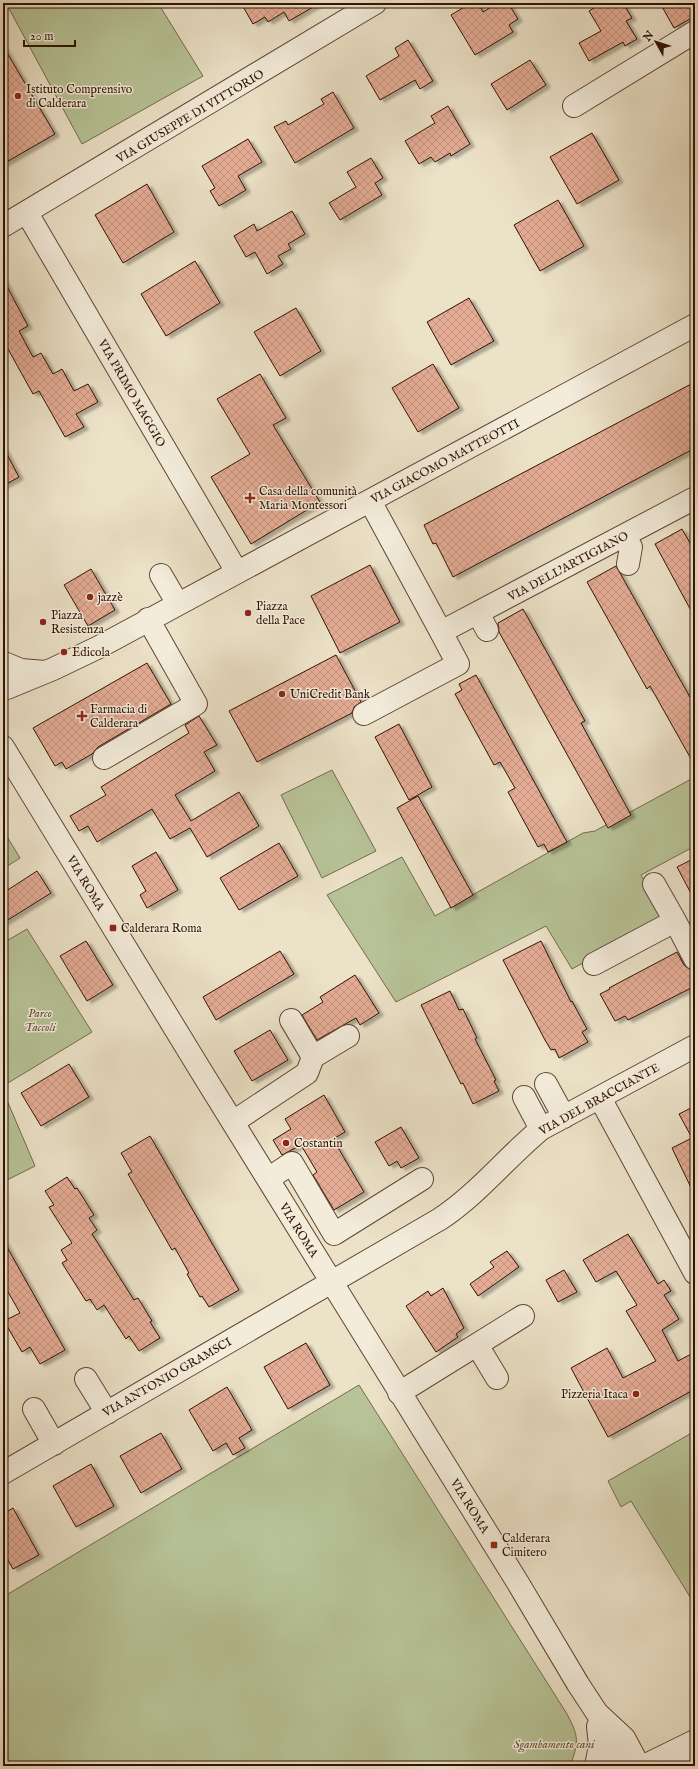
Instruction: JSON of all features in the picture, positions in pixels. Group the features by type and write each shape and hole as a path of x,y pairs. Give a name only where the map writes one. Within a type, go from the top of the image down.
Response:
{"street":[{"name":"VIA GIUSEPPE DI VITTORIO","path":"3,226 375,3"},
{"path":"574,106 695,32"},
{"name":"VIA PRIMO MAGGIO","path":"27,213 237,572"},
{"name":"VIA GIACOMO MATTEOTTI","path":"5,691 99,647 148,619 695,325"},
{"name":"VIA DELL'ARTIGIANO","path":"441,632 482,622 625,536 695,498"},
{"path":"364,714 458,664 370,501"},
{"path":"625,536 631,547 628,564"},
{"path":"161,575 178,604"},
{"path":"104,758 196,704 148,619"},
{"path":"4,662 9,675 5,691"},
{"name":"VIA GIACOMO MATTEOTTI","path":"4,662 21,670 45,672"},
{"name":"VIA ROMA","path":"3,747 399,1393 598,1713 608,1742 622,1766"},
{"path":"654,884 695,959"},
{"path":"594,964 675,921"},
{"path":"291,1020 312,1057"},
{"path":"233,1122 307,1073 312,1057 348,1036"},
{"name":"VIA DEL BRACCIANTE","path":"331,1281 440,1219 456,1208 471,1196 526,1142 541,1130 695,1046"},
{"path":"546,1084 564,1117"},
{"path":"524,1097 541,1130"},
{"path":"600,1098 695,1273"},
{"path":"268,1179 292,1163 334,1234"},
{"path":"311,1250 422,1179"},
{"name":"VIA ANTONIO GRAMSCI","path":"3,1473 331,1281"},
{"path":"399,1393 523,1316"},
{"path":"477,1345 497,1378"},
{"path":"86,1379 107,1413"},
{"path":"34,1409 54,1444"},
{"name":"VIA ROMA","path":"596,1766 600,1746 598,1713"},
{"name":"VIA ROMA","path":"598,1713 624,1738 639,1766"},
{"path":"644,1766 695,1741"},
{"path":"680,1766 695,1756"}],"green space":[{"path":"6,3 158,3 203,76 82,144"},
{"path":"332,770 376,851 322,878 281,795"},
{"path":"695,777 695,846 641,875 664,918 572,969 546,926 396,1002 327,895 402,857 435,916 583,833 595,831"},
{"path":"3,830 20,858 3,869"},
{"name":"Parco Taccoli","path":"27,929 92,1032 3,1086 3,943"},
{"path":"3,1091 35,1166 3,1182"},
{"name":"Sgambamento cani","path":"359,1385 567,1714 576,1734 575,1751 570,1766 3,1766 3,1597"},
{"path":"695,1431 695,1605 631,1501 621,1507 608,1481"}],"building":[{"path":"241,3 320,3 289,21 284,12 268,22 265,17 253,24"},
{"path":"471,3 478,3 483,12 498,3 508,3 518,19 509,25 513,32 475,55 451,15"},
{"path":"602,3 623,3 632,18 626,21 637,39 625,46 623,42 589,61 579,43 601,31 589,11"},
{"path":"660,3 695,3 695,16 674,28"},
{"path":"408,40 433,81 420,89 415,80 380,100 366,76 399,56 395,48"},
{"name":"Istituto Comprensivo di Calderara","path":"3,46 55,134 3,164"},
{"path":"530,60 546,85 507,110 491,84"},
{"path":"333,92 354,128 295,163 274,127 286,121 288,125 324,104 321,99"},
{"path":"448,106 470,144 451,156 450,153 435,162 431,157 419,164 405,141 435,123 431,116"},
{"path":"592,133 619,180 577,204 550,157"},
{"path":"248,139 262,162 238,176 246,190 219,206 210,191 215,188 202,166"},
{"path":"371,158 383,178 375,183 382,195 340,220 329,203 356,187 347,172"},
{"path":"147,184 174,232 123,263 95,215"},
{"path":"558,200 584,246 540,271 514,225"},
{"path":"292,211 305,234 288,244 291,249 278,256 283,264 267,274 255,252 246,257 234,236 254,224 257,231"},
{"path":"195,261 220,303 166,336 141,294"},
{"path":"3,279 28,326 19,331 33,357 41,353 53,374 62,369 74,391 88,384 98,402 76,414 84,427 65,437 39,391 33,394 3,340"},
{"path":"469,298 494,341 451,365 427,322"},
{"path":"296,308 321,351 280,376 254,332"},
{"path":"433,364 459,408 418,432 392,388"},
{"path":"260,374 286,418 273,425 320,502 251,544 211,477 250,454 217,399"},
{"path":"695,382 695,448 453,577 436,543 433,544 424,525"},
{"path":"3,447 19,477 3,486"},
{"path":"682,529 695,552 695,618 655,544"},
{"path":"370,565 400,622 340,653 311,596"},
{"path":"616,566 695,706 695,766 650,686 647,689 587,582"},
{"name":"jazzè","path":"91,569 115,610 88,626 64,585"},
{"path":"523,609 585,721 581,723 631,815 608,828 499,632 498,623"},
{"path":"336,655 361,702 354,707 352,713 257,762 229,711"},
{"path":"147,663 171,704 98,747 92,754 66,769 62,762 55,766 33,728"},
{"path":"476,675 567,842 548,852 544,844 538,847 508,792 515,788 500,762 494,765 455,694 462,690 459,684"},
{"path":"199,716 217,745 204,752 215,771 175,795 191,821 239,792 259,826 207,857 190,828 170,839 152,809 97,842 88,826 79,831 70,816 106,795 101,787 189,733 185,725"},
{"path":"399,724 432,787 409,800 375,737"},
{"path":"418,796 473,895 451,908 397,808"},
{"path":"279,843 298,876 239,910 220,878"},
{"path":"156,852 178,890 147,908 140,895 146,891 132,866"},
{"path":"695,858 695,901 677,867"},
{"path":"37,871 51,893 3,923 3,893"},
{"path":"86,941 113,985 87,1001 60,956"},
{"path":"541,941 571,1002 572,1001 587,1029 582,1032 588,1042 559,1058 555,1049 551,1050 545,1040 503,960"},
{"path":"280,951 294,974 216,1020 203,997"},
{"path":"677,952 684,965 692,971 695,977 695,986 628,1020 625,1016 615,1021 600,994"},
{"path":"355,975 379,1013 360,1025 356,1018 317,1040 302,1015 323,1002 320,997"},
{"path":"450,991 459,1010 463,1009 477,1038 475,1039 496,1080 494,1081 499,1091 473,1104 463,1083 461,1084 421,1005"},
{"path":"270,1030 288,1060 252,1081 234,1051"},
{"path":"69,1064 89,1097 41,1126 21,1093"},
{"path":"324,1095 345,1132 333,1139 364,1192 334,1210 313,1175 317,1172 301,1145 282,1155 273,1140 291,1129 285,1119"},
{"path":"695,1106 695,1196 672,1148 692,1138 679,1114"},
{"path":"401,1127 419,1158 401,1168 397,1161 389,1166 375,1142"},
{"path":"150,1136 239,1290 209,1307 202,1296 200,1297 175,1248 172,1250 128,1174 132,1172 121,1153"},
{"path":"67,1177 75,1189 77,1188 94,1215 89,1218 97,1230 92,1234 134,1300 138,1298 160,1338 139,1351 129,1336 126,1339 104,1305 97,1310 90,1299 86,1301 62,1263 67,1260 61,1250 72,1243 49,1207 54,1205 45,1191"},
{"path":"628,1234 658,1284 664,1280 671,1291 664,1295 679,1319 662,1330 678,1361 695,1352 695,1389 608,1437 571,1368 607,1348 623,1378 656,1361 626,1311 637,1305 616,1271 596,1282 583,1260"},
{"path":"3,1240 65,1350 40,1364 30,1347 22,1352 4,1321 20,1313 3,1283"},
{"path":"507,1251 519,1267 478,1296 470,1284 494,1267 490,1262"},
{"path":"564,1270 577,1292 558,1302 546,1280"},
{"path":"443,1288 464,1328 456,1334 458,1337 436,1352 406,1306 428,1291 431,1296"},
{"path":"306,1343 330,1385 288,1409 264,1367"},
{"path":"227,1387 252,1430 239,1438 245,1448 233,1455 226,1443 213,1451 189,1410"},
{"path":"161,1433 182,1469 141,1493 120,1456"},
{"path":"91,1464 114,1506 76,1527 53,1486"},
{"path":"13,1508 39,1555 13,1569 3,1552 3,1514"}],"place":[{"name":"Istituto Comprensivo di Calderara","path":"18,96"},
{"name":"Casa della comunità Maria Montessori","path":"250,498"},
{"name":"jazzè","path":"90,597"},
{"name":"Piazza della Pace","path":"248,613"},
{"name":"Piazza Resistenza","path":"43,622"},
{"name":"Edicola","path":"64,652"},
{"name":"UniCredit Bank","path":"282,694"},
{"name":"Farmacia di Calderara","path":"82,716"},
{"name":"Calderara Roma","path":"113,928"},
{"name":"Costantin","path":"286,1143"},
{"name":"Pizzeria Itaca","path":"636,1394"},
{"name":"Calderara Cimitero","path":"494,1545"}]}
